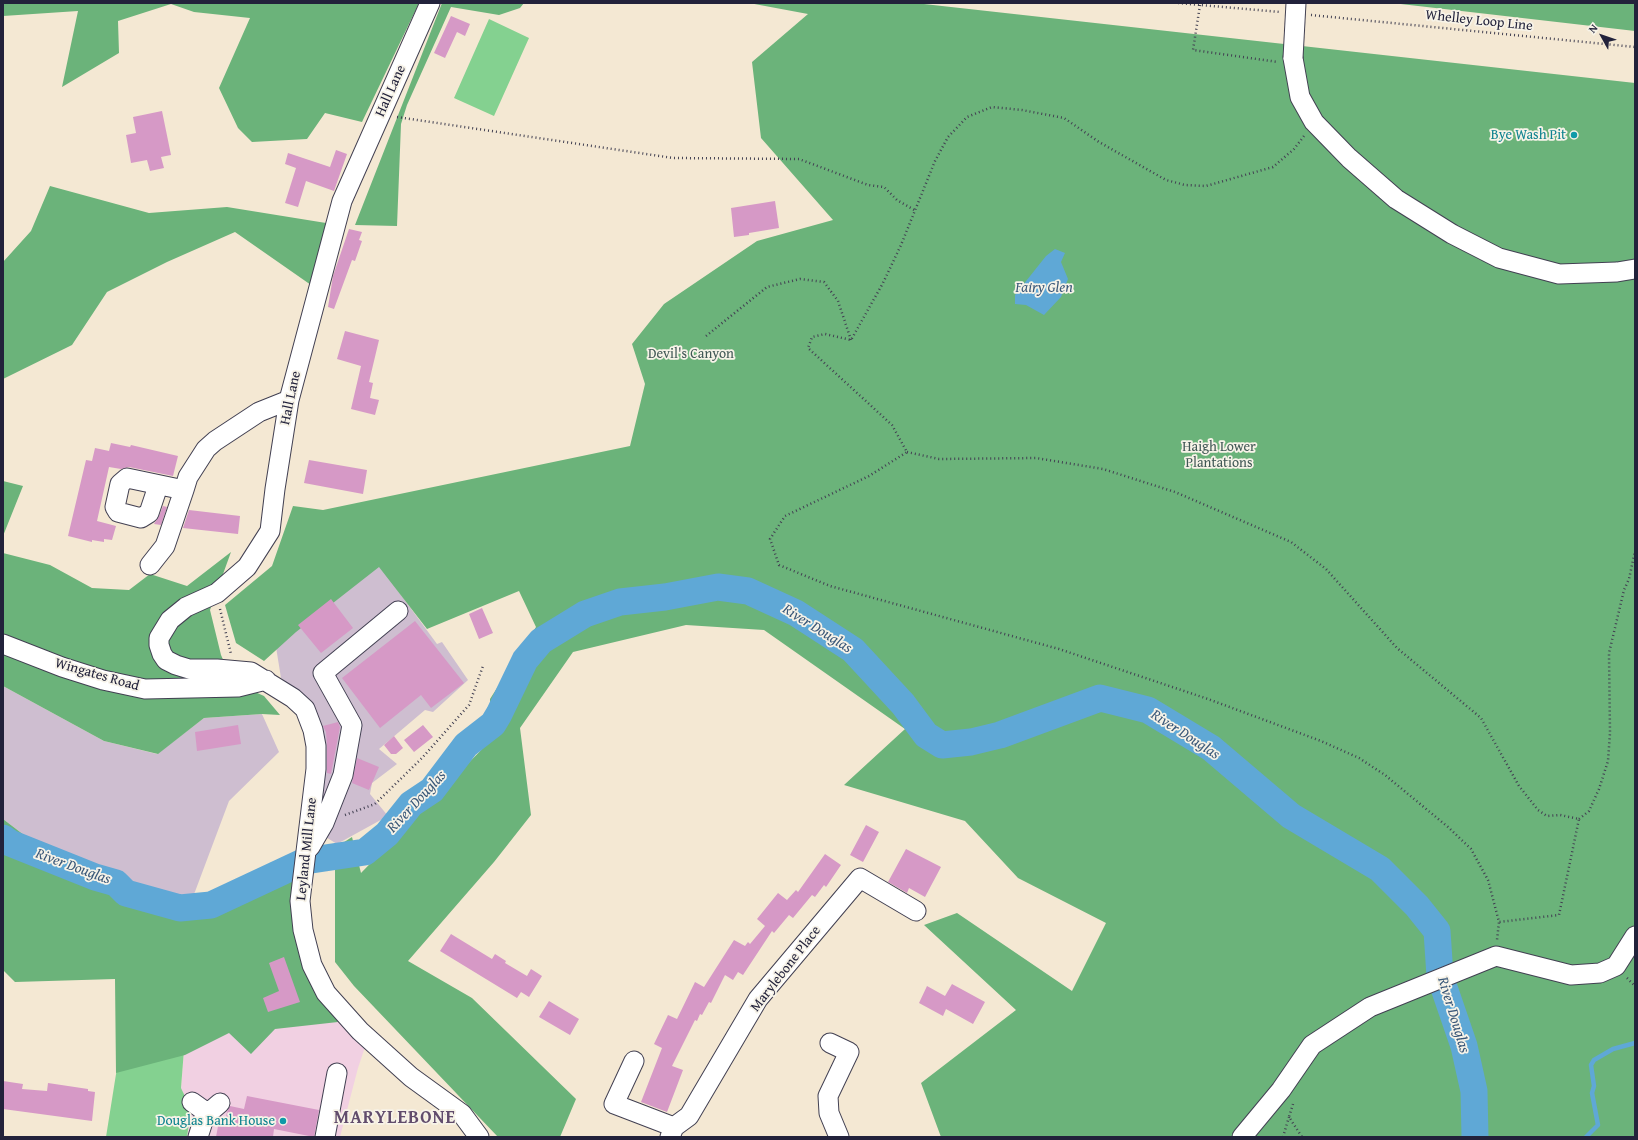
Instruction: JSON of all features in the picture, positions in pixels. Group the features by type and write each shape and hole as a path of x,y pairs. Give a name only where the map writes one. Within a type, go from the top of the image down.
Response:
{"street":[{"name":"Hall Lane","path":"266,680 252,672 189,669 176,665 166,660 162,654 159,645 159,638 163,629 170,620 186,607 217,593 247,567 270,531 289,400 342,200 430,3"},
{"path":"1296,10 1293,58 1300,97 1314,122 1349,158 1396,199 1452,234 1499,258 1559,274 1617,272 1635,269"},
{"path":"150,565 165,546 188,477 206,449 215,441 259,412 289,400"},
{"path":"158,486 184,490"},
{"path":"305,863 324,823 343,775 352,726 323,673 398,611"},
{"name":"Wingates Road","path":"3,644 69,669 144,689 238,687 266,680"},
{"name":"Leyland Mill Lane","path":"266,680 293,698 305,709 313,730 316,746 316,770 300,901 303,930 312,964 326,993 360,1031 411,1077 462,1114 479,1137"},
{"name":"Marylebone Place","path":"672,1132 689,1116 758,999 860,878 916,911"},
{"path":"1242,1137 1281,1090 1312,1045 1370,1007 1496,956 1571,975 1600,973 1616,966 1635,936"},
{"path":"830,1043 849,1052 828,1096 829,1113 839,1137"},
{"path":"634,1061 614,1104 672,1132"},
{"path":"325,1137 337,1073"},
{"path":"198,1137 206,1106"}],"path":[{"name":"Whelley Loop Line","path":"1178,3 1296,10 1635,47"},
{"path":"1200,5 1193,50 1272,61"},
{"path":"851,340 883,283 916,211 935,161 948,137 967,117 992,107 1022,110 1064,118 1099,142 1166,180 1185,185 1206,186 1274,167 1294,149 1314,122"},
{"path":"380,114 673,158 799,159 868,185 884,187 897,200 916,211"},
{"path":"706,336 767,287 800,279 824,282 838,300 851,340"},
{"path":"851,340 825,334 812,337 808,348 892,425 907,452"},
{"path":"1496,956 1499,922 1488,880 1471,849 1448,827 1385,775 1359,758 1321,741 1208,699 1059,649 830,586 779,565 770,539 785,516 870,476 907,452 939,459 1036,458 1103,469 1175,492 1291,542 1326,569 1397,648 1480,718 1519,786 1538,810 1547,816 1560,815 1579,819"},
{"path":"1499,922 1559,915 1579,819 1588,811 1599,789 1608,761 1610,733 1609,654 1635,551"},
{"path":"217,593 235,670"},
{"path":"324,823 375,804 422,758 469,705 483,666"},
{"path":"1283,1137 1295,1097"},
{"path":"1289,1117 1302,1137"}],"shaded area":[{"path":"360,519 398,591 437,644 442,642 468,680 433,712 425,710 379,749 397,764 372,783 370,794 388,816 337,844 316,831 322,807 324,777 302,696 281,678 266,585"},
{"path":"3,686 104,741 157,754 204,718 262,714 279,752 229,801 193,897 178,897 58,861 3,819"},
{"path":"326,1007 366,1044 358,1068 340,1137 187,1137 191,1109 181,1089 187,1011"}],"green space":[{"path":"3,3 419,3 362,122 325,113 307,139 252,142 238,128 219,88 250,18 194,12 171,4 118,21 119,53 62,87 78,11 3,16"},
{"path":"442,3 524,3 520,8 499,15 451,7 407,105 401,124 397,226 355,225"},
{"name":"Haigh Lower Plantations","path":"749,3 915,3 1635,83 1635,1137 941,1137 921,1083 1016,1010 924,925 957,913 1072,991 1106,923 1018,878 965,821 844,785 905,729 764,630 686,625 573,652 520,728 531,815 494,862 408,961 472,998 576,1099 560,1137 498,1137 354,986 335,962 335,848 352,837 361,873 490,741 490,699 536,627 519,591 427,629 379,567 296,632 264,661 236,643 225,605 272,566 293,506 323,510 630,446 645,384 632,344 664,304 757,241 833,220 761,138 752,62 808,14"},
{"path":"1392,3 1635,3 1635,31"},
{"path":"489,19 529,38 494,116 454,98"},
{"path":"50,186 149,213 227,207 326,223 311,285 235,232 167,262 107,292 72,345 3,379 3,262 31,231"},
{"path":"3,481 23,486 3,536"},
{"path":"231,552 210,610 221,655 233,682 264,696 280,715 262,714 204,718 158,754 104,741 3,686 3,553 50,565 92,588 129,590 150,574 187,586"},
{"path":"3,819 58,861 178,897 193,897 299,876 307,968 338,1022 275,1029 251,1054 229,1033 185,1055 116,1073 115,979 15,982 3,970"},
{"path":"127,1005 187,1011 181,1088 191,1109 187,1137 106,1137"}],"water":[{"name":"Fairy Glen","path":"1055,249 1065,253 1061,262 1068,279 1061,297 1044,315 1026,305 1015,304 1015,295 1046,256"}],"building":[{"path":"451,16 470,24 465,36 457,32 445,58 434,53"},
{"path":"162,111 171,155 161,157 164,168 150,171 147,160 131,163 126,135 136,133 133,117"},
{"path":"336,150 347,154 334,191 306,181 298,207 285,203 296,168 285,164 288,153 330,167"},
{"path":"775,201 779,228 734,237 731,208"},
{"path":"349,229 362,232 359,240 362,241 355,261 352,260 334,309 328,307 333,276"},
{"path":"345,331 379,340 369,382 373,383 370,398 379,400 375,415 351,409 361,366 337,359"},
{"path":"111,443 130,447 131,445 178,456 173,476 129,467 121,469 109,467 97,521 116,526 112,540 104,539 104,542 92,540 92,542 68,536 86,460 92,461 95,448 109,451"},
{"path":"309,460 367,470 363,494 304,483"},
{"path":"163,506 167,507 161,525 154,524 159,516"},
{"path":"189,510 240,516 238,534 183,528"},
{"path":"331,599 353,628 321,653 298,625"},
{"path":"482,608 493,633 479,639 469,614"},
{"path":"415,621 464,683 431,708 421,695 380,728 342,678"},
{"path":"338,722 340,727 331,774 327,773 326,732 323,726"},
{"path":"238,725 241,744 197,751 195,732"},
{"path":"423,725 433,737 414,752 404,740"},
{"path":"394,736 403,748 396,754 391,754 384,745"},
{"path":"357,758 379,767 369,790 352,783"},
{"path":"866,825 879,832 863,862 850,855"},
{"path":"906,849 941,867 925,897 909,888 907,893 888,882"},
{"path":"825,854 841,865 826,887 824,885 815,897 812,895 793,918 789,915 774,933 772,931 743,975 738,972 733,980 725,975 711,1003 709,1002 702,1015 700,1014 697,1021 695,1020 672,1066 683,1070 667,1112 641,1102 662,1048 654,1044 668,1015 677,1019 695,982 704,987 734,940 745,946 748,942 750,944 765,926 757,919 778,893 787,900 796,890 798,892"},
{"path":"451,934 492,959 495,954 506,961 505,963 527,976 531,969 542,976 529,997 521,992 517,998 440,951"},
{"path":"284,957 300,1002 268,1012 263,998 279,991 269,963"},
{"path":"952,984 985,1002 973,1024 946,1009 943,1016 919,1003 927,986 945,996"},
{"path":"549,1001 579,1019 570,1035 539,1017"},
{"path":"3,1081 23,1084 22,1089 47,1091 48,1083 88,1089 88,1091 95,1092 92,1121 3,1109"},
{"name":"Douglas Bank House","path":"247,1096 319,1110 314,1137 274,1129 273,1137 216,1137 219,1121 225,1122 230,1106 244,1109"}],"waterway":[{"name":"River Douglas","path":"3,838 10,843 95,877 116,883 126,893 180,908 211,905 305,861 365,852 387,834 411,804 432,790 466,745 493,724 525,660 541,641 585,614 620,602 665,597 718,587 748,591 796,613 853,650 903,704 926,735 942,745 971,742 1000,735 1100,698 1148,710 1211,748 1291,816 1380,869 1417,906 1437,931 1440,976 1464,1046 1474,1091 1475,1137"},
{"path":"1586,1137 1598,1125 1592,1093 1594,1086 1591,1065 1594,1060 1613,1049 1635,1043"}],"place":[{"name":"Bye Wash Pit","path":"1574,135"},
{"name":"Douglas Bank House","path":"283,1121"}],"district":[{"name":"MARYLEBONE","path":"395,1118"}],"park label":[{"name":"Devil's Canyon","path":"691,354"}]}
